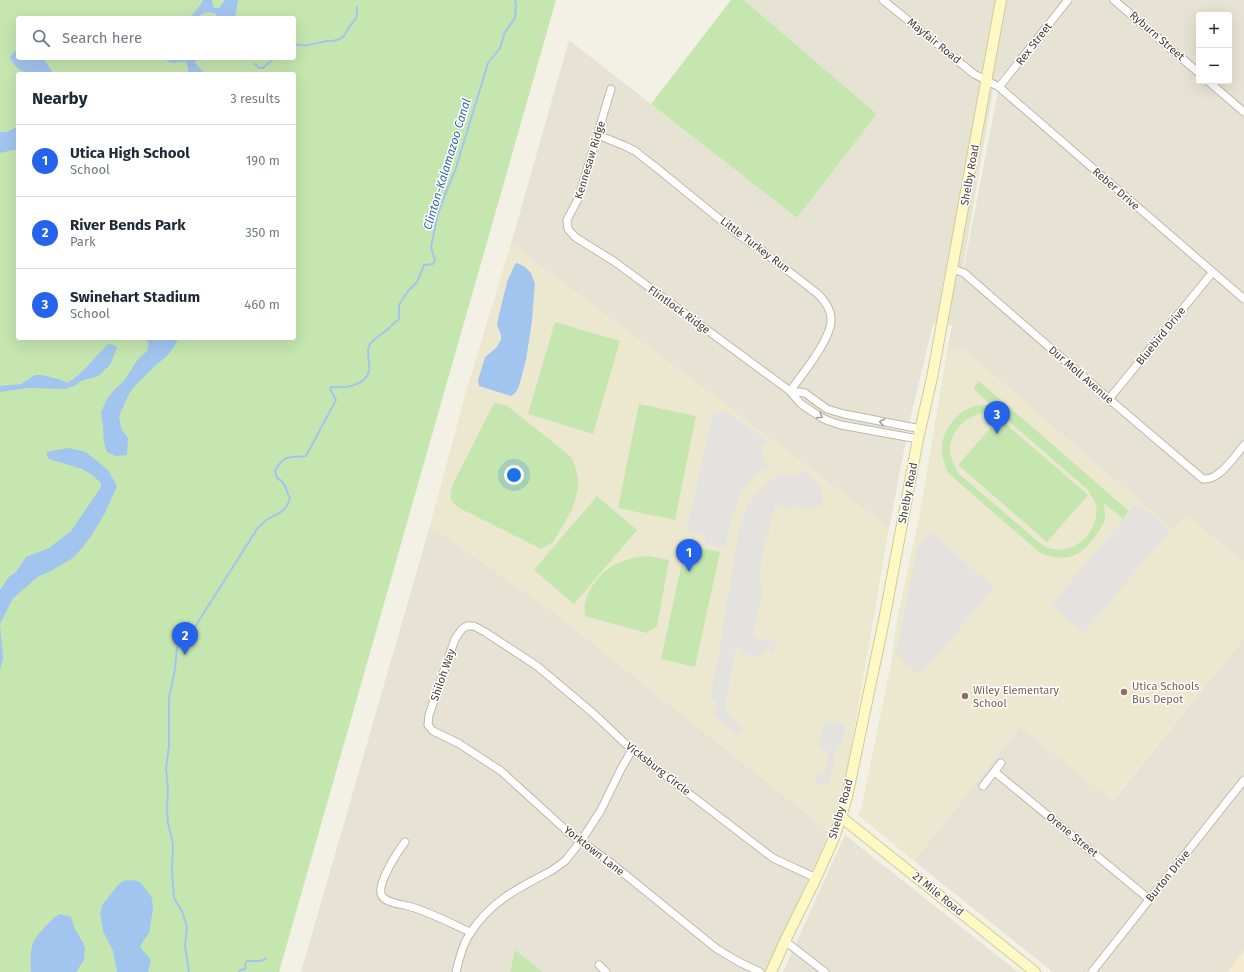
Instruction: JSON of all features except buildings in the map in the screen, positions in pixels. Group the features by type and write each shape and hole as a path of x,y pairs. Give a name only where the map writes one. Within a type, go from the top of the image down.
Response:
{"street":[{"name":"Mayfair Road","path":"883,0 974,74 986,81"},
{"name":"Shelby Road","path":"771,972 834,838 847,797 884,620 918,439 932,378 1001,0"},
{"name":"Rex Street","path":"999,87 1068,0"},
{"name":"Ryburn Street","path":"1114,0 1196,70"},
{"name":"Reber Drive","path":"986,81 999,87 1212,273 1244,299"},
{"path":"1211,84 1244,112"},
{"name":"Kennesaw Ridge","path":"568,229 567,220 579,197 611,89"},
{"name":"Little Turkey Run","path":"598,135 635,151 740,235 818,294 826,303 832,318 829,331 811,363 790,391"},
{"name":"Flintlock Ridge","path":"568,229 575,237 614,262 790,391 801,404 822,418 829,422 847,426 918,439"},
{"name":"Dur Moll Avenue","path":"953,269 964,273 1204,479 1214,478 1224,469 1244,445"},
{"name":"Bluebird Drive","path":"1109,399 1212,273"},
{"name":"Flintlock Ridge","path":"790,391 805,393 827,409 850,416 921,429"},
{"path":"847,426 850,416"},
{"name":"Shiloh Way","path":"429,728 429,715 451,650 457,635 467,626"},
{"name":"Vicksburg Circle","path":"467,626 474,626 485,632 537,666 594,714 632,750 773,858 816,878"},
{"name":"Yorktown Lane","path":"429,728 436,733 458,743 501,771 581,841 611,863 717,949 760,972"},
{"path":"456,972 470,932 495,904 508,894 558,867 569,857 601,810 632,750"},
{"path":"983,786 1001,763"},
{"name":"Orene Street","path":"995,772 1149,899"},
{"name":"Burton Drive","path":"1092,972 1244,780"},
{"name":"21 Mile Road","path":"841,817 1035,972"},
{"path":"405,842 396,853 385,876 381,893 382,895 388,901 428,913 470,932"},
{"path":"785,941 825,972"},
{"path":"599,965 606,972"}],"shaded area":[{"path":"744,0 1066,0 994,84 957,302 999,87 1071,0 1244,0 1244,562 1186,516 1173,530 965,351 948,346 952,325 933,324 910,420 889,528 511,244 569,40 797,218 877,114"},
{"path":"511,244 889,528 844,789 830,832 551,610 442,534 429,529 467,388"},
{"path":"948,346 965,351 1173,530 1186,516 1244,562 1244,638 1112,800 1020,727 914,861 858,815 866,786 891,664 897,620 919,518"},
{"path":"725,411 768,441 761,447 765,461 771,466 758,473 742,490 731,520 725,548 704,544 705,534 691,532 687,526 714,413"},
{"path":"805,470 822,489 822,506 803,509 797,504 791,509 775,506 768,537 765,539 759,577 763,589 753,637 776,642 773,653 763,651 762,658 741,653 742,648 736,647 725,706 729,716 744,729 738,736 715,716 714,712 717,701 710,700 721,642 735,550 742,518 748,504 756,494 774,478 785,473 793,477"},
{"path":"1137,503 1170,530 1084,633 1051,605"},
{"path":"429,529 442,534 551,610 830,832 765,972 543,972 515,951 510,972 301,972"},
{"path":"930,532 994,587 925,670 918,674 896,653 917,550"},
{"path":"1244,638 1244,951 1227,972 1053,972 914,861 1020,727 1113,800"},
{"path":"824,721 845,725 841,745 837,745 829,786 816,783 818,772 825,773 829,751 819,749"},
{"path":"845,835 1018,972 783,972"},
{"path":"1244,951 1244,972 1227,972"}],"green space":[{"path":"0,0 556,0 279,972 0,972"},
{"path":"731,0 744,0 877,114 797,218 651,104"},
{"path":"555,322 620,341 593,434 528,414"},
{"path":"979,381 1129,511 1123,519 1104,503 1105,519 1089,545 1077,554 1070,557 1063,558 1047,555 1039,552 948,473 942,453 943,440 947,429 959,415 969,408 991,405 973,388","holes":["981,413 996,414 1005,418 1088,490 1095,501 1097,510 1092,529 1086,537 1071,548 1062,550 1050,548 1041,544 958,473 950,452 950,446 957,429 965,421"]},
{"path":"494,403 506,405 571,457 575,466 578,478 578,489 572,510 553,542 541,549 459,508 451,499 452,486"},
{"path":"639,404 696,416 675,520 618,508"},
{"path":"999,418 1088,495 1047,542 958,465"},
{"path":"597,496 637,530 574,604 534,570"},
{"path":"686,545 720,552 695,667 661,659"},
{"path":"648,556 669,560 657,626 647,633 585,616 585,602 590,589 604,572 613,565 622,561"},
{"path":"515,950 543,972 510,972"}],"water":[{"path":"203,0 212,0 214,8 219,8 225,0 238,0 235,16 216,16 216,14 208,12 200,16 191,16"},
{"path":"16,52 16,60 44,60 53,72 23,71 13,63 10,57"},
{"path":"166,60 196,60 195,63 203,72 188,72 186,62 169,62"},
{"path":"16,127 16,149 0,153 0,132 7,132"},
{"path":"517,263 525,267 531,273 535,284 532,321 526,360 519,386 516,392 511,396 479,386 478,380 485,357 496,348 501,340 501,335 497,325 498,319 507,282 515,264"},
{"path":"146,340 178,340 168,355 133,388 129,394 119,416 121,428 128,438 127,455 116,456 107,452 104,443 101,412 107,399 124,381 138,359 147,351 149,343"},
{"path":"109,344 114,345 117,348 110,365 98,376 81,381 74,386 65,389 28,388 0,392 0,386 21,384 35,375 42,375 62,380 67,383 79,375"},
{"path":"69,448 86,452 108,470 117,486 106,511 92,535 82,548 73,558 39,576 20,592 12,600 0,624 0,590 9,577 16,572 26,557 49,548 71,531 101,487 101,483 91,474 82,469 49,459 46,454 50,451"},
{"path":"0,625 3,658 0,671"},
{"path":"123,881 138,881 142,884 152,898 153,909 149,933 140,947 151,960 148,972 117,972 113,951 103,931 100,913 103,904 118,885"},
{"path":"60,914 71,917 75,929 85,948 84,960 76,972 31,972 31,951 34,940 54,918"}],"waterway":[{"name":"Clinton-Kalamazoo Canal","path":"189,972 185,946 187,927 182,911 174,898 172,871 173,844 168,823 167,809 168,789 166,769 169,745 169,698 175,669 177,648 191,633 257,529 264,522 280,513 286,507 290,498 283,482 277,478 275,471 285,459 306,456 336,400 330,389 331,387 348,387 359,383 367,376 369,371 368,352 370,344 399,319 399,305 408,291 417,282 424,265 433,264 435,260 431,248 437,217 455,171 488,63 500,48 505,32 515,18 515,0"},
{"path":"296,44 308,45 324,41 335,41 341,38 356,18 357,7"},
{"path":"255,64 259,68 263,68 272,60"},
{"path":"239,972 240,970 245,969 245,964 247,961 260,961 266,959"}],"place":[{"name":"Swinehart Stadium","path":"997,434"},
{"name":"Utica High School","path":"689,572"},
{"name":"River Bends Park","path":"185,655"},
{"name":"Utica Schools Bus Depot","path":"1124,692"},
{"name":"Wiley Elementary School","path":"965,696"}]}
